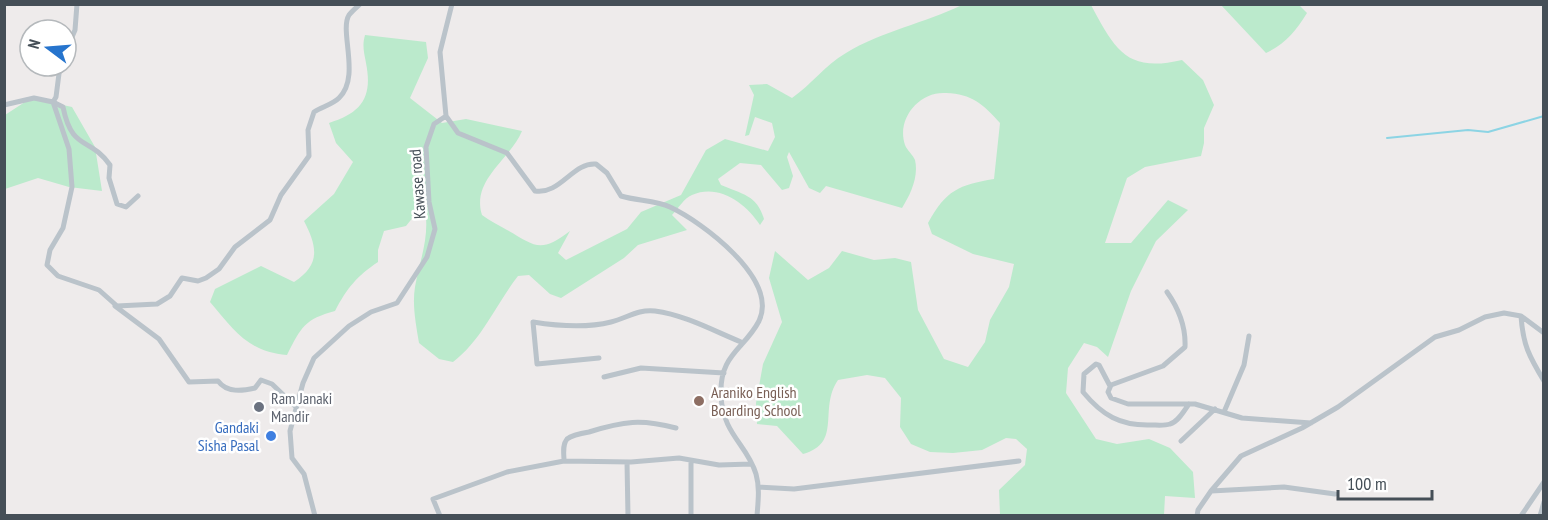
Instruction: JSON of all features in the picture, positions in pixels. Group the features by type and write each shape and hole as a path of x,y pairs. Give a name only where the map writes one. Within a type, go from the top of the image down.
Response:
{"street":[{"path":"114,305 136,307 157,304 170,296 182,278 198,281 206,278 219,269 235,247 270,220 281,195 309,156 308,130 314,112 337,101 346,91 349,72 347,24 349,16 360,4"},
{"path":"452,4 440,52 446,116 458,133 514,158 530,187 535,191 551,190 583,168 596,164 607,173 621,196 669,206 697,223 740,260 760,288 760,319 735,349 724,373 721,390 725,423 751,464 758,487 757,516"},
{"path":"58,78 56,97 53,102 69,149 72,187 63,228 50,250 47,265 58,276 99,290 114,305 159,339 189,382 218,381 226,388 235,391 255,388 261,380 272,384 296,408"},
{"path":"4,105 34,98 53,102 63,107 69,130 86,147 95,149 110,165 110,178 117,204 126,207 138,196"},
{"name":"Kawase road","path":"315,516 304,474 292,458 290,431 303,383 314,358 349,326 371,312 397,303 427,256 435,229 429,202 426,147 434,124 446,116"},
{"path":"1110,386 1163,366 1185,347 1186,337 1180,310 1167,292"},
{"path":"599,358 537,364 533,322 558,326 612,322 632,313 654,311 680,317 741,342"},
{"path":"1197,516 1198,510 1211,491 1241,456 1311,423 1338,407 1435,337 1459,330 1485,317 1504,313 1521,316 1544,333"},
{"path":"1521,316 1523,341 1528,356 1544,381"},
{"path":"1224,412 1244,365 1249,336"},
{"path":"1189,404 1176,421 1169,425 1128,424 1116,421 1093,404 1083,392 1084,374 1096,364 1099,365 1110,386 1108,392 1118,403 1189,404 1259,420 1292,419 1311,423"},
{"path":"604,376 641,368 724,373"},
{"path":"1181,441 1215,409"},
{"path":"564,461 564,445 568,438 586,432 628,420 644,420 676,428"},
{"path":"440,516 433,500 507,472 564,461 627,462 668,458 720,465 751,464"},
{"path":"691,461 691,516"},
{"path":"758,487 794,489 1019,461"},
{"path":"627,462 628,516"},
{"path":"1521,516 1544,482"},
{"path":"1211,491 1284,487 1335,494"},
{"path":"1540,516 1544,502"}],"green space":[{"path":"962,5 1091,5 1116,46 1125,54 1135,60 1148,63 1182,60 1203,80 1214,105 1204,128 1201,156 1145,167 1127,178 1105,243 1131,243 1168,200 1188,210 1156,241 1131,291 1108,357 1097,347 1084,343 1068,368 1066,393 1096,439 1117,444 1149,439 1170,448 1193,472 1195,498 1165,496 1164,515 1000,515 999,490 1025,465 1027,449 1016,439 1006,438 982,450 953,453 930,452 911,444 900,427 901,398 885,378 867,375 838,380 832,391 823,442 815,449 803,454 777,426 757,424 756,403 763,364 782,322 769,278 775,251 808,280 829,268 842,251 874,260 895,258 911,262 918,310 944,359 968,367 985,342 990,320 1009,287 1014,264 973,254 932,234 928,223 941,203 955,191 971,184 994,179 1000,123 982,105 963,95 946,93 927,96 912,108 907,116 903,135 905,145 915,160 916,173 911,192 902,208 826,186 820,193 809,188 789,152 787,157 793,176 789,188 782,190 761,165 740,163 718,179 721,185 753,200 764,219 760,225 747,209 731,197 712,192 689,196 672,215 687,230 638,245 624,258 561,298 550,294 529,275 518,276 481,333 453,362 439,359 419,343 414,294 424,244 426,218 414,216 406,226 384,231 378,250 378,262 353,283 335,311 310,321 300,331 287,355 262,349 243,338 210,302 215,289 261,266 294,282 308,269 314,255 314,248 304,221 334,194 353,162 336,143 329,123 357,109 366,95 368,75 364,49 365,35 426,42 428,58 410,98 442,123 466,119 522,131 493,171 482,191 480,203 482,215 524,240 538,245 551,243 570,231 558,253 566,260 627,229 641,212 681,195 706,150 725,139 768,151 775,137 772,123 755,117 749,135 745,136 754,95 749,85 767,84 792,98 831,64 860,45"},
{"path":"1221,5 1299,5 1307,13 1290,36 1266,53"},
{"path":"31,98 72,107 95,147 102,191 69,187 38,178 5,189 5,115"}],"waterway":[{"path":"1387,138 1468,130 1488,132 1544,116"}],"place":[{"name":"Araniko English Boarding School","path":"699,401"},
{"name":"Ram Janaki Mandir","path":"259,407"},
{"name":"Gandaki Sisha Pasal","path":"271,436"}]}
